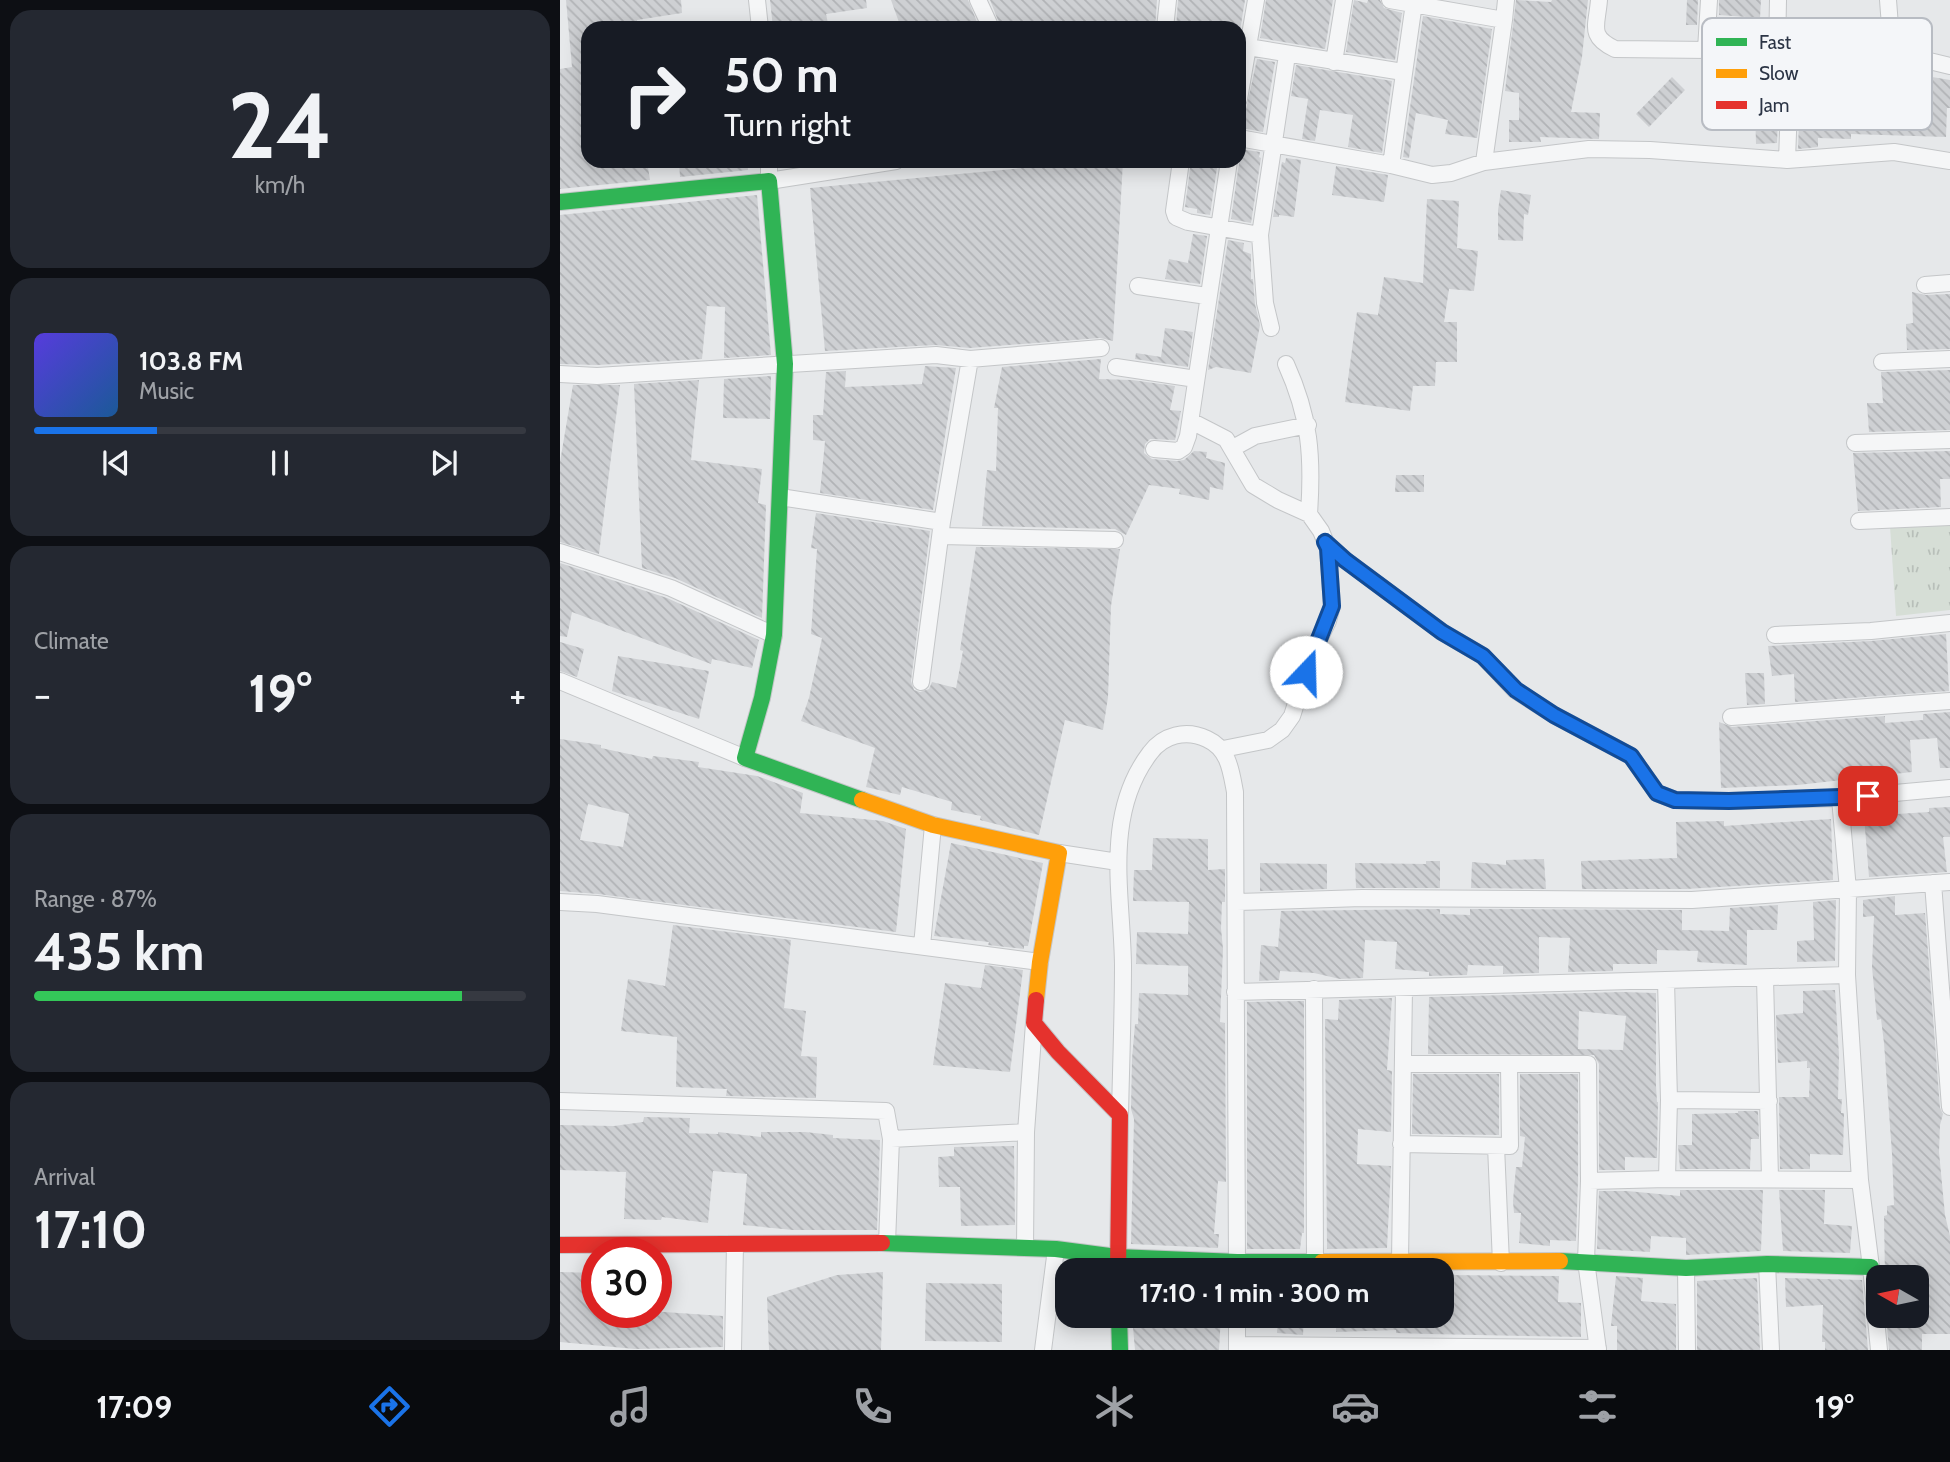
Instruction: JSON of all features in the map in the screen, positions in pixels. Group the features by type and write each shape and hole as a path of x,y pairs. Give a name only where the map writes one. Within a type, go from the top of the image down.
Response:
{"street":[{"path":"757,0 759,21"},
{"path":"978,0 987,21"},
{"path":"1165,21 1168,0"},
{"path":"1246,59 1256,0"},
{"path":"1334,62 1344,0"},
{"path":"1390,0 1504,20"},
{"path":"1484,162 1506,0"},
{"path":"1599,0 1596,34 1604,44 1615,49 1702,50"},
{"path":"1708,18 1709,0"},
{"path":"1778,0 1780,18"},
{"path":"1888,0 1889,18"},
{"path":"1391,165 1414,3"},
{"path":"1248,47 1403,72"},
{"path":"1271,328 1265,303 1260,235 1287,55"},
{"path":"1932,62 1950,66"},
{"path":"1786,130 1787,160"},
{"path":"1246,139 1432,175 1451,173 1484,162 1589,149 1650,150 1787,160 1894,152 1950,161"},
{"path":"745,758 762,698 774,635 780,497 785,364 769,168"},
{"path":"560,202 769,181 852,168"},
{"path":"1180,168 1174,211 1176,217 1188,222 1260,235"},
{"path":"1154,449 1178,451 1184,447 1191,421 1207,296 1228,168"},
{"path":"1925,285 1950,284"},
{"path":"1138,286 1207,296"},
{"path":"560,374 597,376 936,355 970,359 1101,348"},
{"path":"921,682 942,529 970,359"},
{"path":"1882,362 1950,359"},
{"path":"1286,364 1304,406 1308,425 1312,481 1309,514"},
{"path":"1116,367 1196,379"},
{"path":"1191,421 1230,444 1253,485 1309,514 1321,531 1328,548 1332,606 1328,621 1311,656 1292,716 1282,730 1268,740 1223,749"},
{"path":"1230,444 1308,425"},
{"path":"1855,443 1950,440"},
{"path":"780,497 942,529 1115,540"},
{"path":"1858,522 1950,517"},
{"path":"1325,542 1442,632 1483,656 1516,690 1554,715 1631,756 1657,793 1675,800 1840,798 1950,788"},
{"path":"560,552 671,588 774,635"},
{"path":"1775,635 1871,631 1950,623"},
{"path":"560,681 745,758 933,825 1059,853 1118,862"},
{"path":"1731,717 1950,701"},
{"path":"1117,1258 1123,968 1118,862 1123,809 1139,768 1157,743 1172,736 1187,734 1206,738 1223,749 1230,763 1235,792 1237,1258"},
{"path":"1840,798 1849,890 1847,975 1860,1180 1871,1265"},
{"path":"922,946 933,825"},
{"path":"1025,1248 1026,1132 1034,1023 1040,962 1059,853"},
{"path":"1237,902 1362,898 1692,900 1950,882"},
{"path":"1933,883 1950,1107"},
{"path":"560,902 597,904 1040,962"},
{"path":"1235,992 1847,975"},
{"path":"1765,978 1770,1178"},
{"path":"1666,981 1669,1100 1667,1178"},
{"path":"1400,1258 1404,988"},
{"path":"1314,989 1315,1258"},
{"path":"1034,1023 1058,1052 1121,1115"},
{"path":"1237,1328 1237,1347 1598,1349 1586,1261 1589,1181 1588,1064 1404,1064"},
{"path":"1401,1144 1510,1146 1509,1065"},
{"path":"1669,1100 1769,1101"},
{"path":"560,1101 886,1111 891,1139 887,1243"},
{"path":"891,1139 1026,1132"},
{"path":"1496,1146 1501,1263"},
{"path":"1589,1181 1667,1178 1860,1180"},
{"path":"560,1245 887,1243 1056,1249 1093,1258"},
{"path":"733,1350 735,1245"},
{"path":"1042,1350 1056,1249"},
{"path":"1454,1262 1586,1261 1686,1268 1767,1264 1866,1267"},
{"path":"1767,1264 1771,1350"},
{"path":"1686,1268 1687,1350"},
{"path":"1119,1328 1120,1350"},
{"path":"1877,1328 1879,1350"}],"green space":[{"path":"1950,523 1950,610 1896,616 1890,526"}],"building":[{"path":"566,0 681,0 682,13 637,21 581,21 581,168 648,168 650,180 560,189 560,69 572,67"},
{"path":"770,0 866,0 867,8 826,14 828,21 772,21"},
{"path":"891,0 968,0 977,21 898,21"},
{"path":"990,0 1157,0 1156,21 998,21"},
{"path":"1178,0 1245,0 1242,21 1176,21"},
{"path":"1266,0 1333,0 1325,49 1260,38"},
{"path":"1354,0 1367,3 1368,0 1380,0 1384,8 1402,13 1395,60 1346,52"},
{"path":"1516,0 1588,0 1582,57 1571,112 1600,113 1599,139 1540,137 1541,142 1509,142 1509,120 1519,120 1519,93 1505,91"},
{"path":"1687,0 1698,0 1697,25 1686,25"},
{"path":"1719,0 1761,0 1760,18 1719,15"},
{"path":"1423,16 1492,29 1477,138 1445,134 1448,120 1416,113 1409,158 1403,157"},
{"path":"1257,59 1275,62 1263,132 1246,129 1246,110"},
{"path":"1296,65 1392,81 1382,153 1348,147 1353,115 1320,110 1315,141 1302,139 1308,99 1291,96"},
{"path":"1672,77 1685,90 1649,127 1636,114"},
{"path":"1932,77 1950,80 1946,137 1851,134 1851,139 1818,138 1818,147 1798,149 1799,130 1932,130"},
{"path":"1756,130 1778,130 1777,143 1756,144"},
{"path":"1246,150 1260,152 1251,223 1231,219 1238,168 1246,168"},
{"path":"1286,158 1301,160 1294,217 1273,217 1282,162 1285,163"},
{"path":"1336,166 1388,175 1384,202 1332,195"},
{"path":"679,168 748,168 748,170 680,177"},
{"path":"1022,168 1123,168 1113,341 1100,338 970,348 935,345 825,351 810,188"},
{"path":"1190,168 1217,168 1210,215 1185,207"},
{"path":"1501,190 1531,195 1528,215 1524,214 1523,241 1498,240"},
{"path":"757,195 771,355 724,358 725,307 707,306 702,359 597,365 560,364 560,215"},
{"path":"1427,199 1459,201 1457,248 1478,251 1474,291 1449,289 1444,322 1457,322 1457,362 1436,362 1435,386 1413,386 1410,411 1345,402 1357,312 1378,315 1384,277 1423,283"},
{"path":"1193,234 1207,236 1200,284 1165,279 1169,259 1188,263"},
{"path":"1228,240 1244,243 1243,251 1251,254 1251,279 1260,325 1251,373 1216,367 1208,370"},
{"path":"1912,292 1926,295 1950,294 1950,349 1907,350 1906,324 1913,323"},
{"path":"1165,328 1193,332 1188,367 1135,359 1136,353 1161,357"},
{"path":"1101,359 1099,379 1175,386 1170,410 1181,411 1175,440 1150,439 1145,444 1144,453 1152,459 1177,461 1184,460 1194,451 1207,452 1206,458 1225,463 1223,490 1210,487 1209,500 1179,494 1180,489 1149,485 1126,535 1115,529 982,526 987,470 996,471 998,408 994,408 1002,367"},
{"path":"925,366 956,368 933,510 820,493 825,441 813,440 813,415 823,415 826,372 846,371 845,387 922,384"},
{"path":"1950,370 1950,430 1869,432 1867,403 1883,403 1881,372"},
{"path":"771,376 770,419 723,418 724,379"},
{"path":"699,380 691,460 762,469 758,503 766,505 762,618 675,578 642,568 634,384"},
{"path":"573,385 620,385 599,554 560,542 560,462"},
{"path":"1950,451 1950,479 1940,479 1941,507 1858,511 1853,453"},
{"path":"1396,475 1424,475 1424,492 1395,492"},
{"path":"816,513 930,531 911,681 914,690 920,692 929,689 932,682 956,688 976,547 1120,549 1111,606 1108,697 1103,730 1065,720 1039,835 980,820 981,816 951,810 952,802 902,787 900,795 866,787 875,748 801,721 809,698 822,638 811,634 817,549 811,548"},
{"path":"560,563 667,598 759,640 752,668 712,659 711,664 572,612 567,637 560,636"},
{"path":"1946,634 1949,691 1795,702 1794,674 1772,676 1768,646"},
{"path":"560,642 584,649 577,677 560,671"},
{"path":"618,656 709,671 699,719 612,691"},
{"path":"1745,673 1764,673 1765,704 1747,705"},
{"path":"1950,712 1950,768 1940,768 1937,738 1910,740 1912,772 1798,785 1721,788 1719,722 1732,727 1885,716 1885,723 1923,720 1923,714"},
{"path":"560,739 601,745 601,748 652,759 653,756 699,762 698,767 757,776 803,793 800,813 883,821 906,829 896,932 560,891","holes":["588,804 629,814 623,847 580,840"]},
{"path":"1950,807 1950,837 1943,837 1947,872 1869,877 1864,816 1929,812 1929,808"},
{"path":"1831,819 1833,880 1686,889 1582,889 1581,861 1677,858 1676,822 1724,821 1724,826"},
{"path":"1153,838 1208,839 1208,870 1225,869 1220,1022 1225,1023 1226,1182 1218,1181 1214,1234 1219,1234 1218,1248 1131,1244 1134,1119 1131,1109 1132,1059 1135,1024 1138,1024 1139,993 1188,995 1188,966 1136,964 1137,932 1188,934 1189,902 1133,901 1134,870 1152,870"},
{"path":"951,843 1043,863 1028,946 1024,946 1024,949 934,936"},
{"path":"1544,859 1546,889 1471,888 1472,862 1506,865 1506,860"},
{"path":"1426,861 1440,861 1440,888 1356,888 1355,863 1426,864"},
{"path":"1260,863 1327,864 1327,889 1260,891"},
{"path":"1895,896 1895,915 1925,913 1940,1108 1943,1114 1939,1152 1945,1215 1950,1236 1950,1334 1922,1334 1922,1350 1889,1350 1887,1328 1929,1328 1929,1265 1885,1265 1884,1216 1887,1215 1887,1206 1894,1205 1892,1154 1884,1043 1881,1019 1877,1020 1872,967 1874,916 1863,917 1863,900"},
{"path":"1836,900 1835,961 1797,962 1797,941 1814,940 1813,902"},
{"path":"1778,905 1777,930 1747,930 1747,965 1697,962 1698,951 1657,950 1657,964 1613,964 1613,971 1568,972 1570,938 1539,937 1539,973 1503,974 1503,966 1468,965 1467,975 1429,976 1429,972 1395,969 1397,942 1365,940 1363,978 1340,979 1314,973 1280,971 1279,980 1259,981 1261,945 1278,947 1281,911 1440,909 1440,914 1470,915 1470,909 1682,910 1682,930 1729,931 1730,908"},
{"path":"673,925 791,940 784,1008 806,1011 801,1056 817,1057 816,1098 726,1096 727,1089 676,1087 677,1037 621,1031 628,979 665,986"},
{"path":"985,965 1023,970 1010,1072 933,1065 945,983 981,988"},
{"path":"1835,990 1839,1055 1838,1099 1842,1099 1841,1113 1844,1113 1843,1155 1810,1154 1810,1169 1780,1169 1779,1097 1809,1097 1810,1068 1807,1068 1807,1061 1778,1063 1776,1015 1803,1013 1803,991"},
{"path":"1656,993 1657,1158 1625,1157 1625,1170 1599,1170 1599,1064 1594,1055 1428,1054 1429,997","holes":["1579,1011 1626,1016 1623,1050 1578,1049"]},
{"path":"1392,998 1387,1070 1392,1071 1391,1132 1358,1129 1357,1164 1391,1166 1387,1248 1327,1249 1325,1019 1338,1020 1339,1000"},
{"path":"1304,1001 1304,1233 1300,1249 1247,1249 1247,1002"},
{"path":"1413,1074 1499,1074 1499,1135 1412,1134"},
{"path":"1520,1074 1578,1074 1576,1241 1550,1240 1550,1246 1519,1243 1521,1213 1514,1213 1513,1201 1516,1167 1522,1167 1525,1137 1520,1136"},
{"path":"1758,1111 1759,1139 1751,1139 1750,1169 1680,1169 1678,1145 1692,1145 1692,1114"},
{"path":"644,1117 690,1118 689,1133 718,1132 761,1137 761,1132 805,1132 833,1135 833,1138 880,1140 877,1230 793,1230 743,1225 747,1174 713,1171 708,1223 662,1217 661,1220 624,1219 626,1172 560,1170 560,1125 614,1126 643,1122"},
{"path":"1014,1146 1015,1225 961,1226 960,1187 939,1187 938,1157 954,1156 954,1147"},
{"path":"1680,1190 1763,1190 1761,1251 1686,1255 1686,1238 1651,1236 1650,1252 1597,1249 1599,1191 1680,1196"},
{"path":"1779,1190 1825,1190 1824,1224 1852,1226 1850,1253 1783,1251"},
{"path":"560,1272 581,1273 581,1328 672,1328 672,1313 723,1316 723,1347 635,1349 560,1342"},
{"path":"883,1272 881,1350 769,1350 767,1297 837,1275"},
{"path":"1454,1275 1559,1276 1558,1302 1581,1303 1581,1337 1396,1333 1396,1330 1336,1332 1336,1328 1454,1328"},
{"path":"1616,1276 1643,1278 1641,1301 1676,1304 1676,1350 1617,1350 1617,1326 1611,1326"},
{"path":"1757,1278 1760,1350 1697,1350 1697,1281"},
{"path":"1785,1278 1862,1280 1868,1350 1825,1350 1825,1342 1822,1342 1823,1305 1786,1307"},
{"path":"926,1283 1002,1284 1002,1342 925,1341"},
{"path":"1133,1328 1220,1328 1219,1350 1135,1350"},
{"path":"1277,1328 1303,1328 1303,1335 1277,1333"}],"traffic: fast":[{"path":"560,202 769,181 785,364 774,635 762,698 745,758 862,800"},
{"path":"882,1243 1056,1249 1141,1258"},
{"path":"1560,1261 1686,1268 1767,1264 1866,1267"},
{"path":"1119,1328 1120,1350"}],"traffic: slow":[{"path":"862,800 933,825 1059,853 1036,1000"},
{"path":"1454,1261 1560,1261"}],"traffic: jam":[{"path":"1036,1000 1034,1023 1058,1052 1120,1115 1118,1258"},
{"path":"560,1245 882,1243"}],"route":[{"path":"1306,672 1332,606 1328,548 1325,542 1442,632 1483,656 1516,690 1554,715 1631,756 1657,793 1675,800 1729,801 1868,796"}]}
